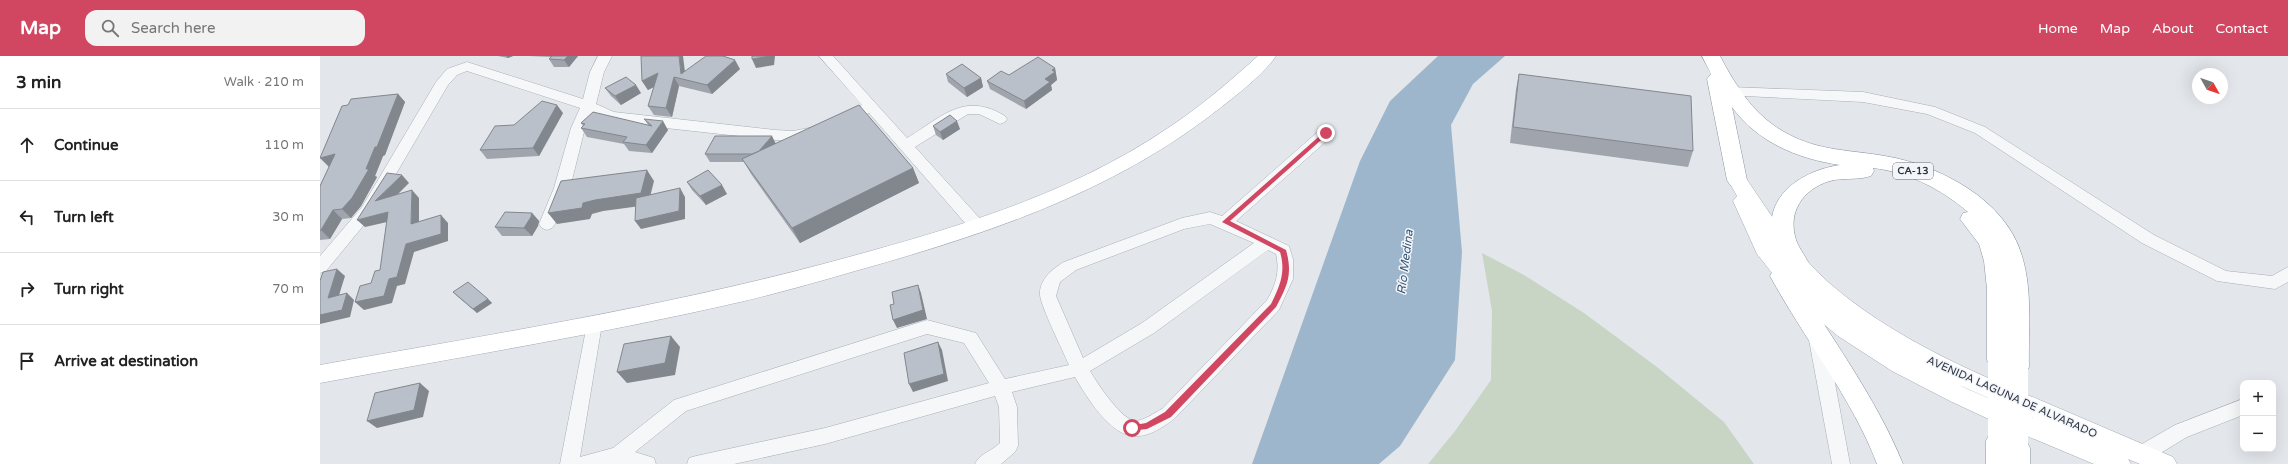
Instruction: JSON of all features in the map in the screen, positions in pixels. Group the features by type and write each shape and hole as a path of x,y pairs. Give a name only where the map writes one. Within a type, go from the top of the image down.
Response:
{"highway":[{"name":"CA-13","path":"1711,56 1730,92 1755,122 1777,137 1803,149 1832,156 1891,164 1927,176 1961,194 1989,218 2006,241 2016,273 2008,364 2008,454"},
{"name":"AVENIDA LAGUNA DE ALVARADO","path":"1711,56 1737,180"},
{"path":"1890,464 1883,446 1817,335 1790,270 1784,236 1783,215 1792,196 1807,182 1827,173 1852,170 1880,172 1908,179 1935,191 1960,208 1979,227 1992,249 2008,364"}],"main road":[{"path":"320,374 594,324 742,294 887,255 978,227 1076,187 1186,127 1246,79 1268,56"},
{"name":"AVENIDA LAGUNA DE ALVARADO","path":"1737,180 1746,214 1759,244 1790,270 1824,289 1856,314 1894,340 1927,359 1973,381 2165,464"},
{"name":"AVENIDA LAGUNA DE ALVARADO","path":"1790,270 1824,315 1865,344 1970,399 2119,464"}],"street":[{"path":"547,224 562,188 578,128 588,106 597,72 605,56"},
{"path":"826,56 978,227"},
{"path":"320,267 366,211 444,82 452,72 467,66 588,106 611,116 775,135 793,136 829,126 872,106"},
{"path":"1730,92 1863,97 1930,110 1980,130 2148,239 2223,277 2275,283 2288,272"},
{"path":"906,145 964,110 974,107 983,108 1000,119"},
{"path":"1225,222 1326,133"},
{"path":"1210,218 1225,222 1283,250 1287,266 1283,285 1273,305 1168,414 1147,426 1132,428 1120,422 1085,380 1048,296 1049,283 1057,274 1070,266 1182,224 1210,218"},
{"path":"696,464 825,436 1001,387 1044,380 1079,369 1148,328 1268,242"},
{"path":"569,464 594,324"},
{"path":"582,464 618,455 680,405 927,327 955,332 970,338 1001,387 1008,407 1009,446 1000,455 984,464"},
{"path":"1817,335 1833,414 1840,464"},
{"path":"2142,454 2181,431 2240,408"},
{"path":"618,455 647,464"}],"green space":[{"path":"1482,253 1524,275 1584,313 1657,367 1724,422 1754,464 1428,464 1455,431 1491,380 1492,311"}],"water":[{"name":"Río Medina","path":"1438,56 1505,56 1473,84 1451,125 1462,252 1455,360 1400,446 1379,464 1252,464 1360,161 1390,101"}],"building":[{"path":"552,56 568,56 564,60 549,59"},
{"path":"641,56 679,56 681,74 706,56 723,56 735,60 707,85 674,77 666,108 648,106 658,73 642,81"},
{"path":"752,56 770,56 752,59"},
{"path":"1038,57 1055,68 1052,70 1055,72 1045,79 1050,82 1024,101 987,81 1001,71 1009,75"},
{"path":"962,64 981,78 964,88 946,74"},
{"path":"1519,74 1691,96 1693,151 1513,127"},
{"path":"626,77 636,85 615,96 605,88"},
{"path":"398,94 377,147 375,147 366,169 369,169 352,198 342,209 333,210 320,231 320,186 335,154 320,158 342,106 348,105 351,99"},
{"path":"542,101 557,105 533,148 480,150 495,126 514,125"},
{"path":"859,105 913,168 792,228 742,159"},
{"path":"593,112 652,126 644,119 663,121 646,145 623,142 627,137 581,128 585,124 581,123"},
{"path":"950,115 957,121 940,132 933,126"},
{"path":"715,136 772,136 759,151 752,154 705,154"},
{"path":"647,170 641,193 595,200 583,203 582,208 548,213 561,181"},
{"path":"708,170 722,185 700,196 687,182"},
{"path":"387,173 402,175 375,201 412,190 411,224 441,215 441,234 406,244 397,277 389,279 384,296 355,302 360,286 371,283 375,271 380,270 388,212 357,220"},
{"path":"680,188 679,211 635,221 636,198"},
{"path":"505,212 532,213 524,228 495,227"},
{"path":"337,269 328,298 347,293 342,310 320,315 320,281 323,272"},
{"path":"468,282 488,299 473,309 453,292"},
{"path":"918,285 923,310 893,320 890,305 894,304 892,292"},
{"path":"671,336 665,363 617,372 624,344"},
{"path":"938,342 944,374 909,384 904,353"},
{"path":"420,383 414,410 367,421 375,393"}],"route":[{"path":"1132,428 1147,426 1168,414 1273,305 1283,285 1287,266 1283,250 1225,222 1326,133"}]}
